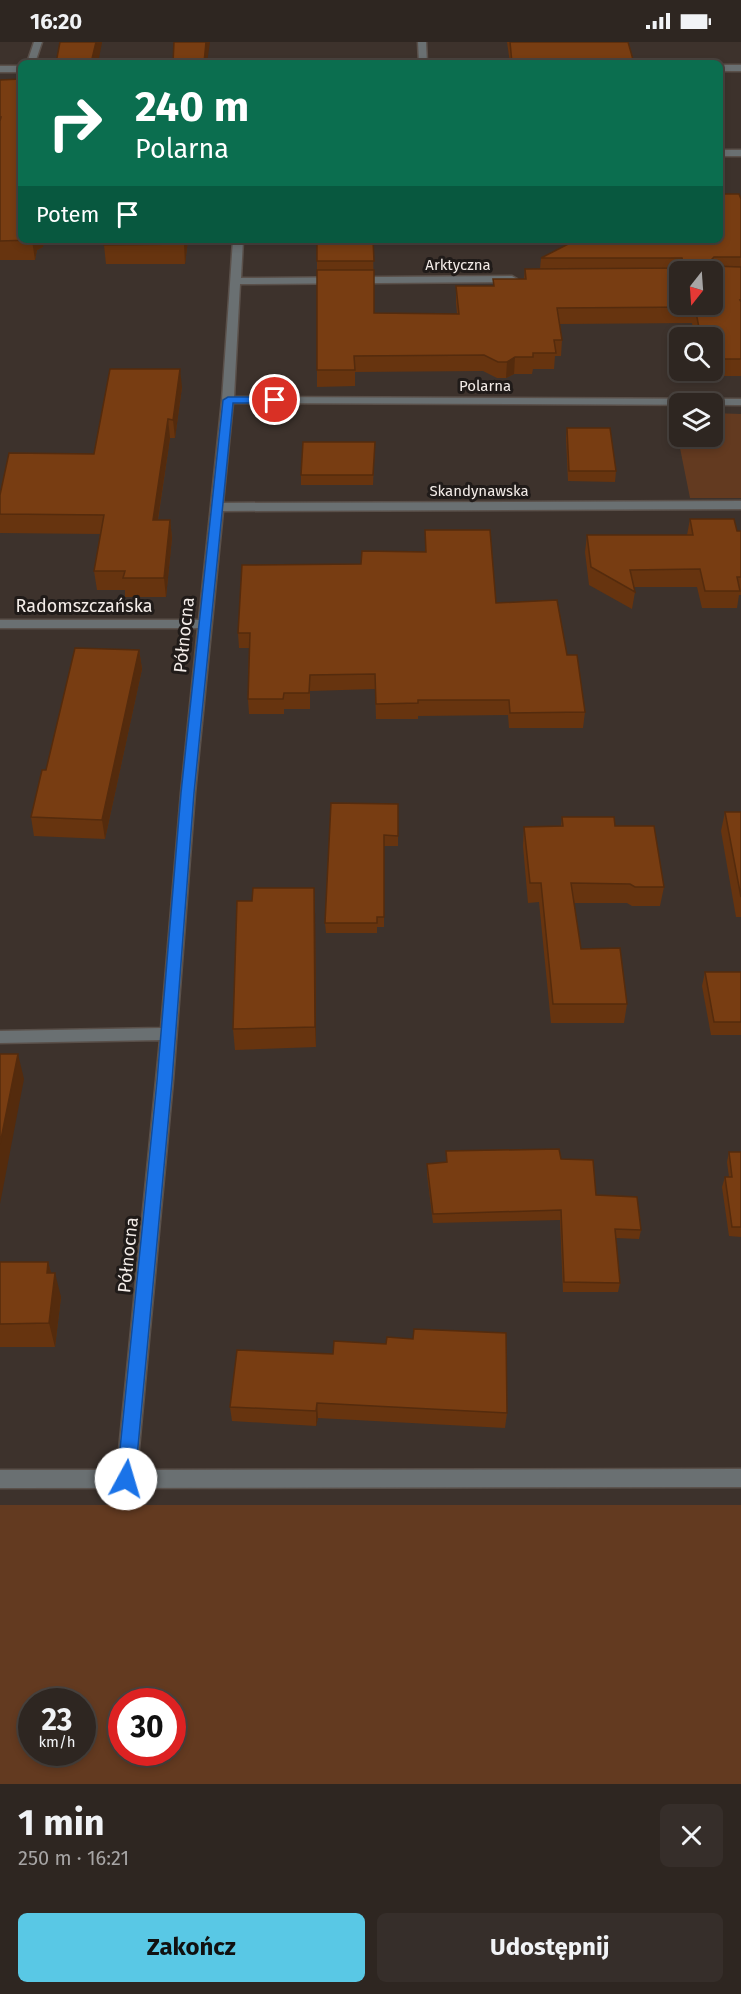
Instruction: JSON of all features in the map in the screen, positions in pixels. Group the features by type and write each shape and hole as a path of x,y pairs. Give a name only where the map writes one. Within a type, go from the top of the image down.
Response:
{"street":[{"path":"32,60 38,42"},
{"path":"422,42 423,60"},
{"path":"723,68 741,68"},
{"path":"0,69 18,69"},
{"path":"723,153 741,153"},
{"name":"Północna","path":"126,1479 205,624 228,400 238,243"},
{"name":"Arktyczna","path":"236,281 524,279"},
{"name":"Polarna","path":"228,400 741,402"},
{"name":"Skandynawska","path":"217,507 741,505"},
{"name":"Radomszczańska","path":"0,624 205,624"},
{"path":"0,1037 167,1034"},
{"path":"0,1479 741,1478"}],"shaded area":[{"path":"723,413 741,414 741,498 690,498 680,447 723,447"},
{"path":"0,1505 741,1505 741,1784 0,1784"}],"building":[{"path":"60,42 96,42 92,60 57,60"},
{"path":"174,42 206,42 204,60 173,60"},
{"path":"510,42 628,42 633,60 512,60"},
{"path":"18,79 18,240 0,241 0,80"},
{"path":"723,194 739,194 741,199 741,257 714,257 712,261 683,261 682,258 541,258 570,243 723,243"},
{"path":"104,243 184,243 184,244 104,245"},
{"path":"317,243 373,243 374,261 317,261"},
{"path":"723,266 741,267 741,359 723,359 723,327 699,327 697,315 723,315"},
{"path":"669,268 669,307 557,308 562,340 554,340 556,353 533,353 533,357 515,357 507,362 498,362 484,355 354,356 355,370 317,370 317,270 374,270 374,313 459,314 456,286 494,286 493,279 526,279 525,269"},
{"path":"110,369 180,369 173,420 168,419 153,520 170,520 164,578 123,578 125,571 94,571 104,515 0,514 0,495 9,453 94,454"},
{"path":"567,428 610,428 616,471 569,471"},
{"path":"303,442 375,442 373,475 301,475"},
{"path":"690,519 734,519 737,531 741,531 741,577 737,577 740,591 705,591 700,569 630,570 635,592 591,567 587,535 693,535"},
{"path":"425,530 490,530 496,603 557,600 567,655 577,655 585,712 510,713 509,700 418,700 418,703 376,704 375,674 310,675 309,693 284,693 283,699 248,699 250,633 238,633 242,565 361,564 362,551 426,552"},
{"path":"75,648 139,650 102,820 31,817 42,770 46,770"},
{"path":"331,803 398,804 398,836 384,835 384,917 377,917 377,923 325,923"},
{"path":"725,812 741,812 741,897"},
{"path":"562,817 614,817 615,826 654,826 664,887 571,883 581,949 620,948 627,1004 553,1004 541,883 530,883 524,827 563,826"},
{"path":"253,888 314,888 315,1027 233,1029 237,901 252,901"},
{"path":"705,972 741,972 741,1022 714,1022"},
{"path":"0,1054 18,1054 0,1144"},
{"path":"559,1149 561,1159 593,1160 596,1195 637,1197 641,1230 615,1229 620,1283 564,1282 561,1210 433,1214 427,1164 447,1162 446,1151"},
{"path":"729,1152 741,1152 741,1227 732,1227 725,1177 732,1177"},
{"path":"0,1262 48,1262 47,1273 55,1273 49,1323 0,1324"},
{"path":"414,1329 506,1333 507,1413 317,1403 316,1411 230,1407 237,1350 333,1354 334,1341 386,1344 387,1337 413,1339"}],"route":[{"path":"126,1479 165,1081 179,884 228,400 275,400"}]}
